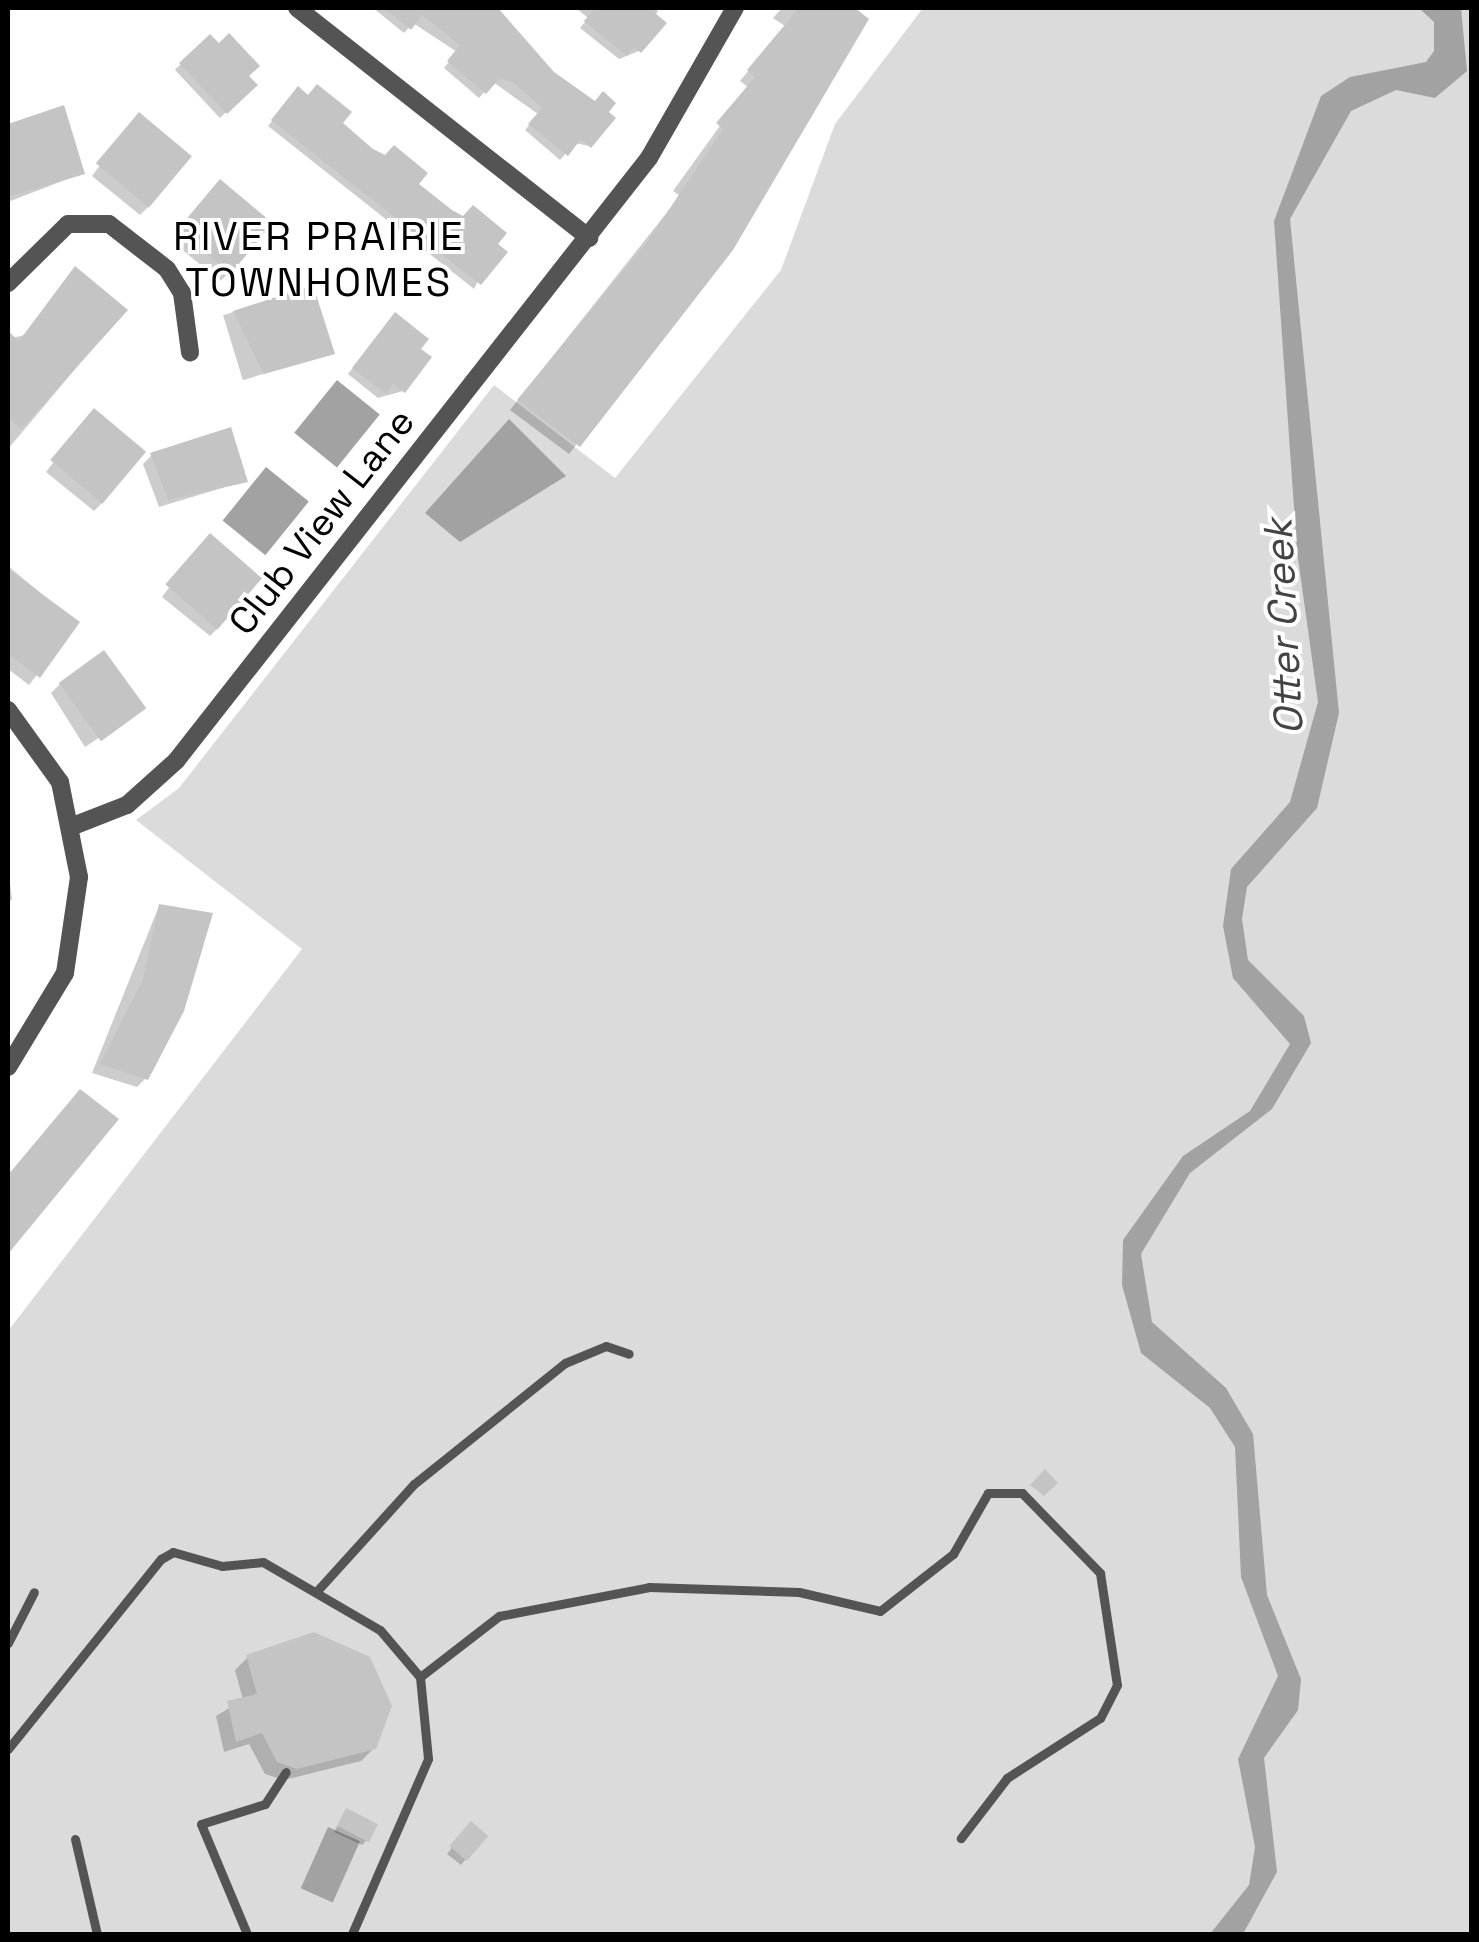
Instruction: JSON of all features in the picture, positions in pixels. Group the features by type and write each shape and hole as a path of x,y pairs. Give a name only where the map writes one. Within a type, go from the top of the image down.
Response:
{"street":[{"path":"297,8 588,238"},
{"name":"Club View Lane","path":"73,826 127,804 176,761 588,238 679,114 735,8"},
{"path":"8,283 68,224 109,224 174,281 190,352"},
{"path":"8,710 60,782 73,826 73,947 50,1004 8,1067"}],"lane":[{"path":"316,1592 414,1484 564,1362 606,1346 629,1354"},
{"path":"420,1677 499,1616 650,1587 800,1592 880,1611 953,1554 988,1493 1022,1493 1100,1574 1117,1685 1100,1718 1006,1778 961,1838"},
{"path":"8,1748 173,1552 222,1566 263,1562 396,1643 420,1677 428,1760 352,1934"},
{"path":"8,1642 34,1592"},
{"path":"247,1934 201,1824 265,1804 286,1772"},
{"path":"75,1839 97,1934"}],"shaded area":[{"path":"923,8 1471,8 1471,1934 8,1934 8,1331 302,949 136,820 179,788 494,385 615,478 781,270 835,124"},
{"path":"1419,8 1461,8 1467,71 1435,98 1396,90 1351,111 1290,219 1339,713 1317,808 1247,887 1242,919 1248,960 1304,1016 1311,1043 1272,1109 1190,1173 1141,1254 1152,1322 1226,1388 1253,1434 1267,1595 1301,1679 1298,1710 1264,1758 1277,1872 1243,1934 1210,1934 1249,1885 1255,1847 1238,1759 1278,1676 1241,1577 1235,1447 1210,1408 1141,1353 1122,1285 1123,1240 1183,1156 1250,1111 1290,1044 1233,978 1223,926 1231,869 1290,802 1318,702 1297,551 1274,221 1321,96 1350,77 1426,62 1434,51 1434,22"},
{"path":"337,380 380,415 337,467 294,433"},
{"path":"509,419 566,476 460,542 425,513"},
{"path":"266,467 309,502 265,555 223,521"},
{"path":"328,1827 360,1841 333,1902 301,1888"}],"building":[{"path":"384,8 498,8 554,72 595,101 603,91 616,103 609,112 616,118 591,148 581,139 568,156 528,124 542,108 513,82 500,78 486,94 447,61 460,45 422,15 411,30"},
{"path":"595,8 649,8 667,23 641,53 634,47 627,56 584,21"},
{"path":"799,8 855,8 869,19 733,250 580,447 517,400 648,241 723,129 716,123 755,77 747,70"},
{"path":"229,33 260,66 249,76 258,85 227,114 179,63 210,34 219,43"},
{"path":"317,84 352,112 343,123 373,149 385,155 394,145 428,173 419,184 452,210 463,216 473,205 507,233 498,244 508,252 481,285 271,120 298,86 308,95"},
{"path":"64,105 85,174 8,197 8,124"},
{"path":"139,112 192,156 149,208 96,163"},
{"path":"220,179 273,223 230,274 178,230"},
{"path":"75,266 128,310 21,429 8,418 8,331 19,341"},
{"path":"313,285 335,354 264,374 233,311"},
{"path":"395,312 429,339 421,349 432,357 405,393 393,384 386,394 352,368"},
{"path":"94,408 146,452 102,504 50,460"},
{"path":"231,427 248,482 168,500 150,453"},
{"path":"210,533 262,578 217,630 165,584"},
{"path":"8,569 80,622 40,678 8,654"},
{"path":"104,650 146,708 101,741 59,683"},
{"path":"159,904 213,913 184,1011 148,1080 100,1064 143,979"},
{"path":"80,1089 119,1119 8,1254 8,1175"},
{"path":"1045,1469 1058,1483 1044,1496 1030,1485"},
{"path":"314,1632 370,1657 392,1706 376,1749 297,1769 277,1762 262,1733 236,1742 227,1701 257,1694 246,1655"},
{"path":"346,1808 378,1824 369,1842 337,1826"},
{"path":"471,1821 488,1836 467,1861 449,1846"}],"district":[{"name":"RIVER PRAIRIE TOWNHOMES","path":"319,260"}],"water label":[{"name":"Otter Creek","path":"1284,627"}]}
